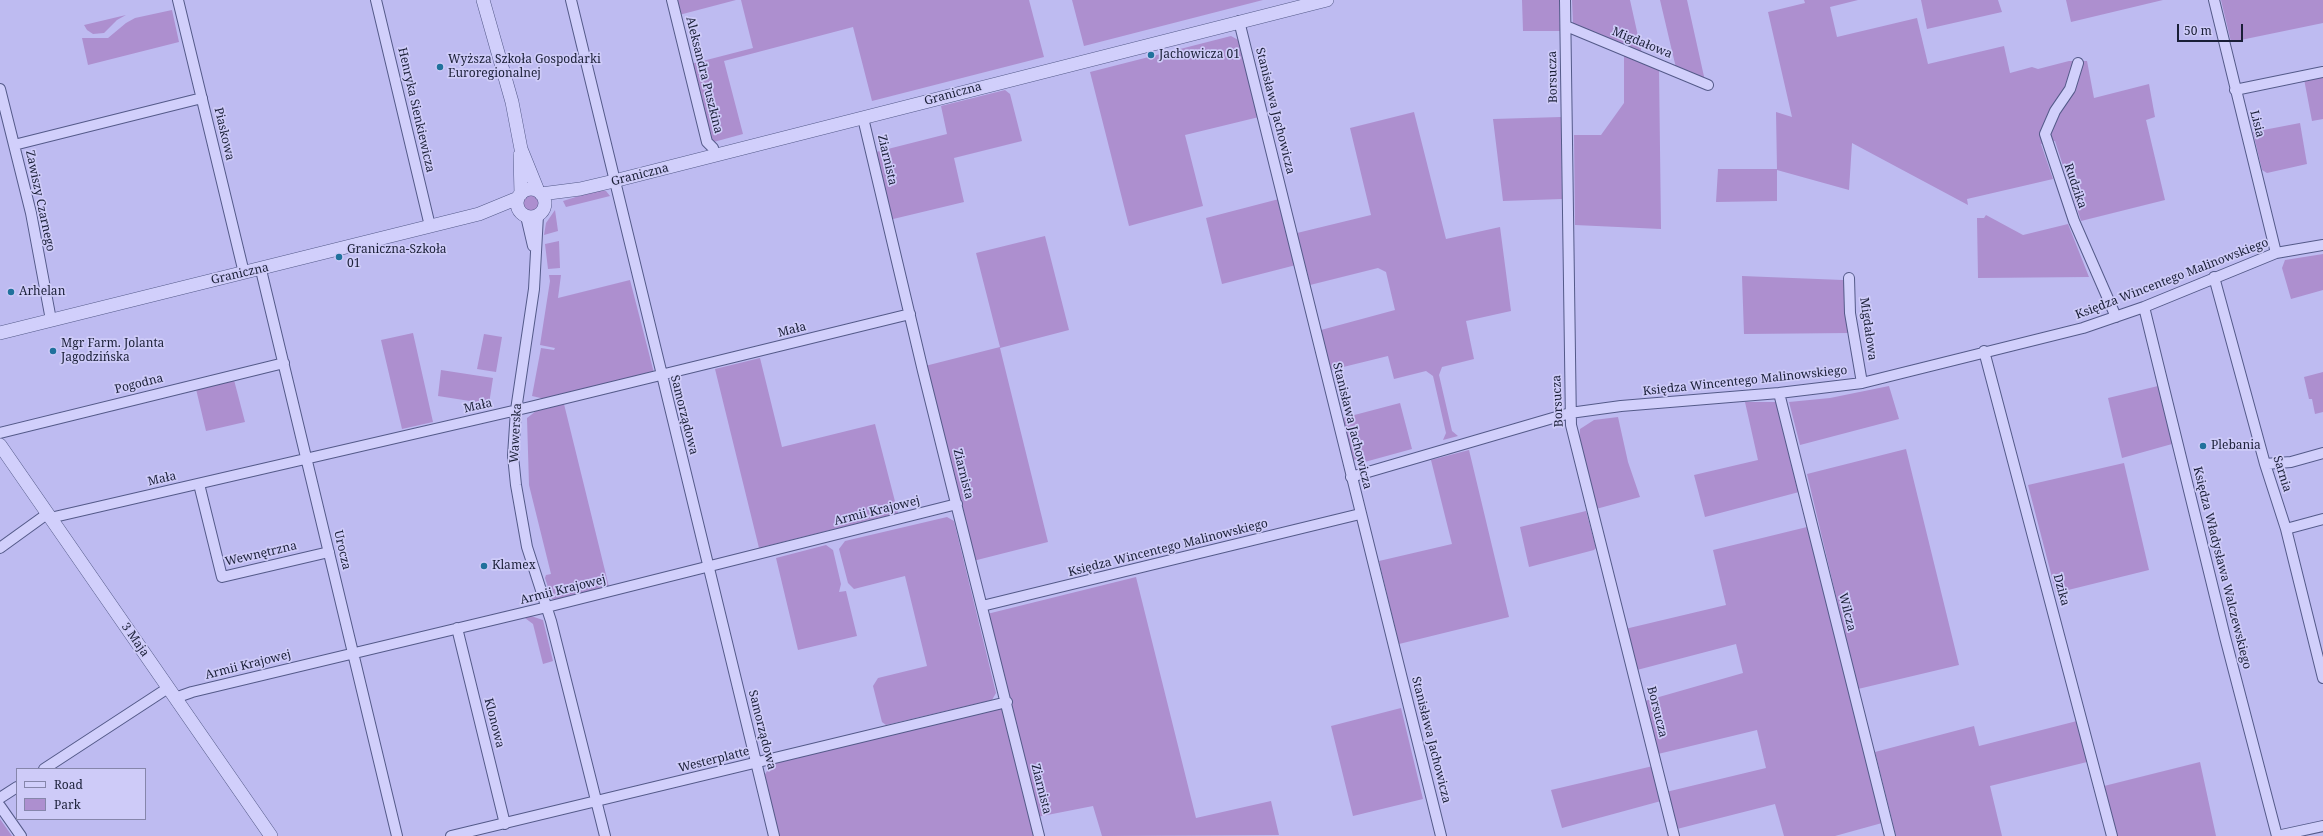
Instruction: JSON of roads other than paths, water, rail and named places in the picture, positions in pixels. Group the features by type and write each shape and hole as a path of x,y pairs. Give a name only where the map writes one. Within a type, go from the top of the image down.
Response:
{"street":[{"name":"Piaskowa","path":"178,0 244,273"},
{"name":"Henryka Sienkiewicza","path":"376,0 430,226"},
{"name":"Wawerska","path":"483,0 512,102 521,149 535,205 534,288 516,410 513,456 519,512 527,547 547,608 605,836"},
{"name":"Samorządowa","path":"571,0 661,376 774,836"},
{"name":"Aleksandra Puszkina","path":"672,0 707,142 713,148 715,155"},
{"name":"Graniczna","path":"0,333 260,270 479,214 535,205 580,189 1239,21 1327,0"},
{"name":"Borsucza","path":"1565,0 1571,425 1674,836"},
{"name":"Lisia","path":"2214,0 2276,253"},
{"name":"Stanisława Jachowicza","path":"1239,21 1440,836"},
{"name":"Migdałowa","path":"1566,26 1708,85"},
{"name":"Rudzika","path":"2078,63 2070,89 2055,111 2045,134 2074,221 2116,317"},
{"path":"2235,90 2323,72"},
{"name":"Zawiszy Czarnego","path":"0,89 31,213 51,320"},
{"path":"14,145 202,98"},
{"name":"Ziarnista","path":"863,118 1039,836"},
{"name":"Wawerska","path":"521,149 519,196 535,205"},
{"name":"Graniczna","path":"479,214 519,196 529,189 535,205"},
{"name":"Księdza Wincentego Malinowskiego","path":"1351,477 1570,413 1621,406 1779,393 1862,382 2083,328 2116,317 2276,253 2323,246"},
{"name":"Urocza","path":"260,270 307,458 397,836"},
{"name":"Sarnia","path":"2214,277 2264,464 2286,529 2323,678"},
{"name":"Migdałowa","path":"1849,278 1850,313 1862,382"},
{"name":"Księdza Władysława Walczewskiego","path":"2144,306 2224,637 2277,836"},
{"name":"Mała","path":"0,548 49,516 199,484 661,376 910,314"},
{"name":"Dzika","path":"1984,351 2112,836"},
{"name":"Pogodna","path":"0,433 284,363"},
{"name":"Wilcza","path":"1779,393 1890,836"},
{"name":"3 Maja","path":"0,445 271,836"},
{"path":"2264,464 2291,462 2323,453"},
{"name":"Wewnętrzna","path":"199,484 222,577 329,552"},
{"name":"Armii Krajowej","path":"46,768 171,693 192,692 457,628 547,608 957,504"},
{"name":"Księdza Wincentego Malinowskiego","path":"982,606 1360,514"},
{"path":"2286,529 2323,519"},
{"name":"Klonowa","path":"457,628 505,824"},
{"name":"Westerplatte","path":"451,836 1007,702"},
{"path":"0,798 16,788"},
{"path":"0,806 21,836"},
{"path":"2277,836 2323,826"}],"place":[{"name":"Jachowicza 01","path":"1151,55"},
{"name":"Wyższa Szkoła Gospodarki Euroregionalnej","path":"440,67"},
{"name":"Graniczna-Szkoła 01","path":"339,257"},
{"name":"Arhelan","path":"11,292"},
{"name":"Mgr Farm. Jolanta Jagodzińska","path":"53,351"},
{"name":"Plebania","path":"2203,446"},
{"name":"Klamex","path":"484,566"}]}
